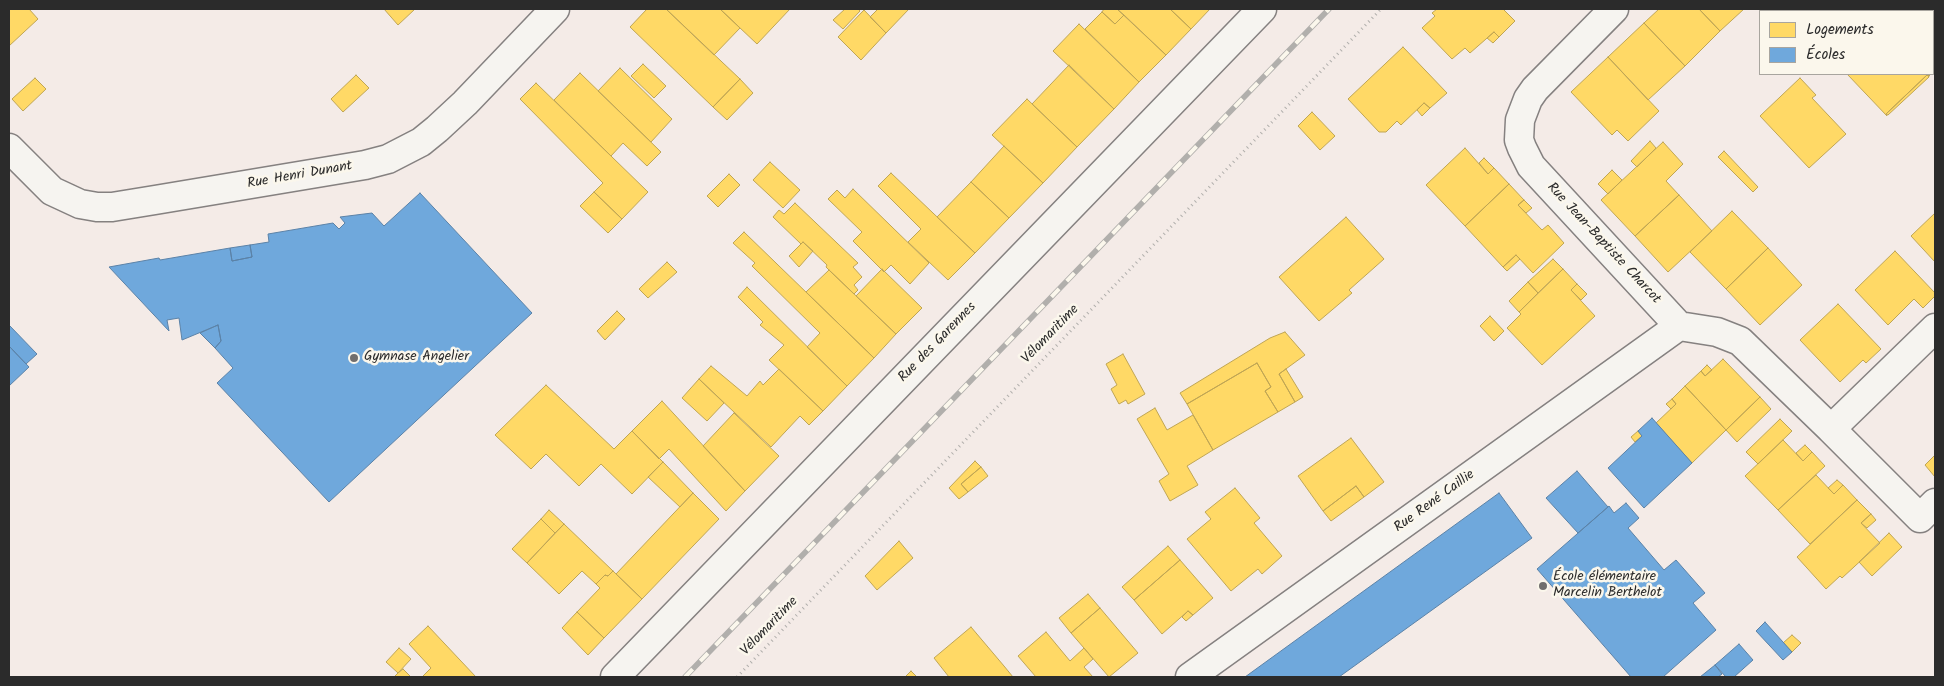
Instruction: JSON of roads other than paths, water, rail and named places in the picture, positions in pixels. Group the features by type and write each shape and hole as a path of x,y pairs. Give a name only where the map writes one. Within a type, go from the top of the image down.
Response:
{"street":[{"name":"Rue Henri Dunant","path":"9,148 52,191 80,204 97,207 112,207 388,159 421,142 437,129 465,103 555,9"},
{"name":"Rue des Garennes","path":"615,677 1262,9"},
{"name":"Rue Jean-Baptiste Charcot","path":"1614,9 1547,75 1531,94 1520,120 1519,140 1532,166 1679,326"},
{"path":"1679,326 1717,332 1740,341 1831,430 1928,511"},
{"name":"Rue René Caillie","path":"1190,677 1679,326"},
{"path":"1831,430 1935,328"}],"railway":[{"path":"685,677 1329,9"}],"place":[{"name":"Gymnase Angelier","path":"354,358"},
{"name":"École élémentaire Marcelin Berthelot","path":"1543,586"}]}
